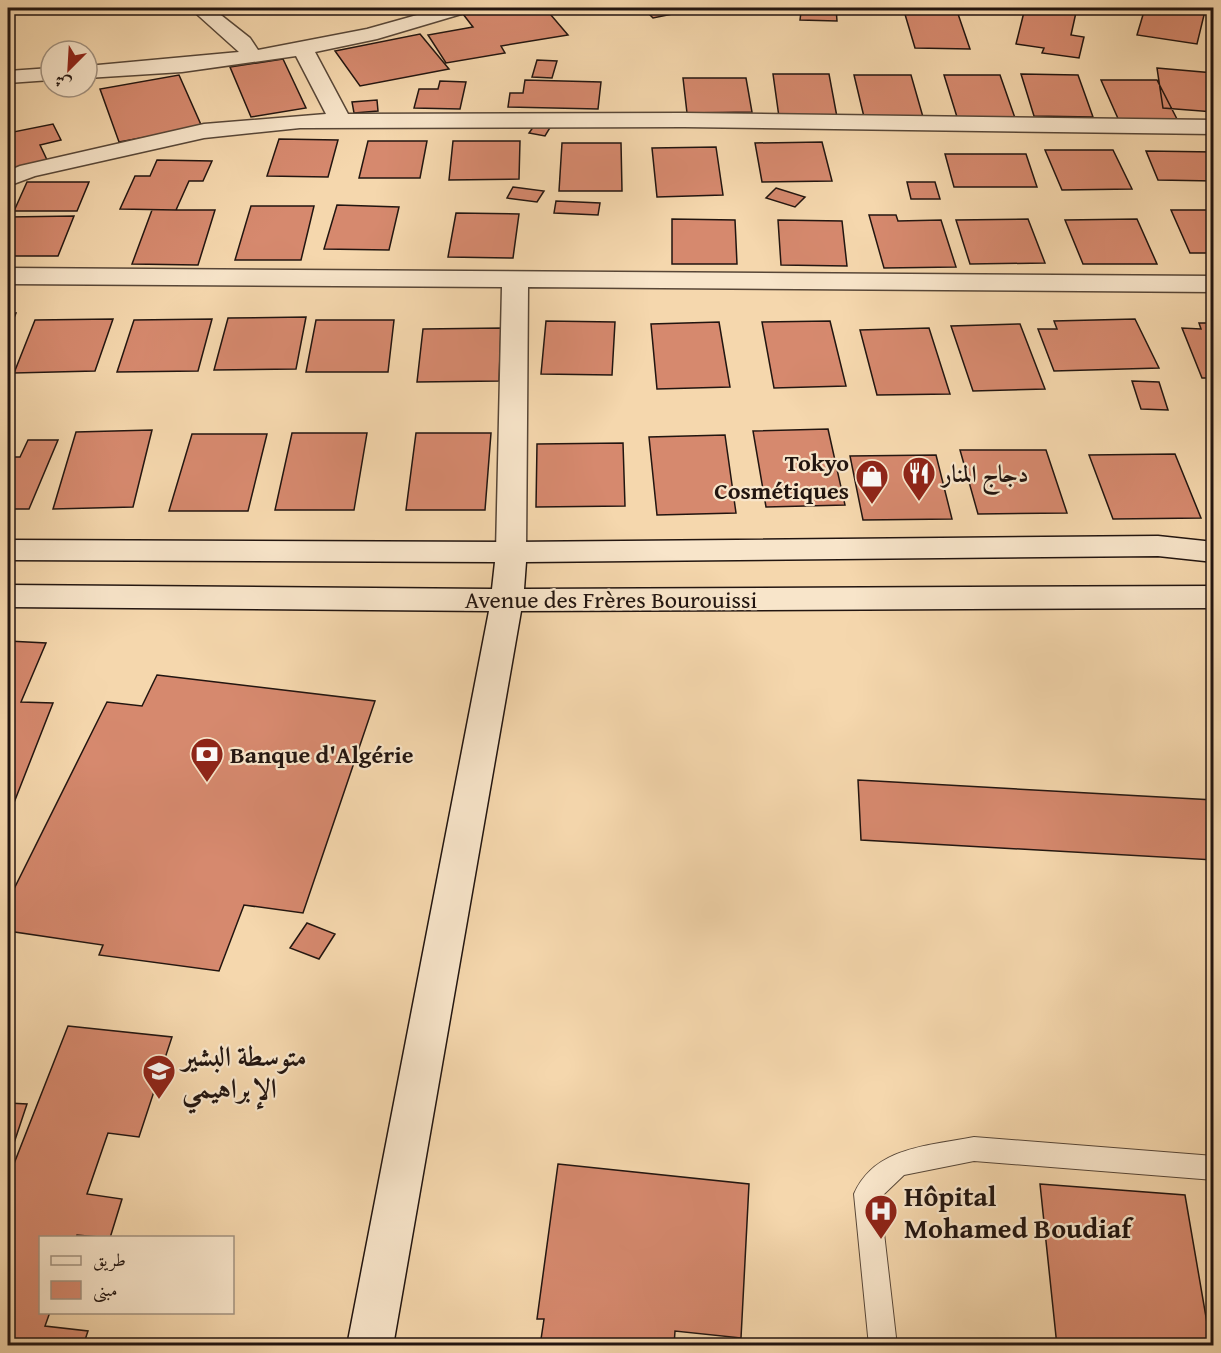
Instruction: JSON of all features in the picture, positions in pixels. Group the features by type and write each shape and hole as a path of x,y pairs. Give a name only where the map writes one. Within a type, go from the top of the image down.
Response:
{"street":[{"path":"200,8 243,42 253,57"},
{"path":"99,71 253,57 303,50 401,28 461,8"},
{"path":"303,50 341,121"},
{"path":"8,77 39,75"},
{"path":"8,179 28,171 204,131 300,121 684,120 1214,127"},
{"path":"8,276 1214,284"},
{"path":"370,1346 507,600 511,552 515,279"},
{"path":"8,550 511,552 1214,545"},
{"path":"1158,546 1214,552"},
{"name":"Avenue des Frères Bourouissi","path":"8,596 507,600 1214,597"}],"lane":[{"path":"883,1346 867,1194 897,1164 974,1149 1214,1168"}],"building":[{"path":"500,8 545,8 568,35 501,46 505,53 446,63 428,35 473,27 463,14"},
{"path":"643,8 683,8 687,11 653,18"},
{"path":"785,8 836,8 837,21 800,20 801,12 785,12"},
{"path":"949,8 992,8 990,14"},
{"path":"1025,8 1077,8 1071,35 1084,37 1079,58 1042,53 1044,48 1016,44"},
{"path":"1145,8 1205,11 1197,44 1137,35"},
{"path":"904,11 957,11 970,49 915,48"},
{"path":"420,34 449,69 360,86 335,51"},
{"path":"283,59 306,108 251,117 230,67"},
{"path":"537,60 557,61 552,78 532,77"},
{"path":"1157,68 1214,73 1214,112 1163,108"},
{"path":"773,74 829,74 837,117 779,117"},
{"path":"1021,74 1078,75 1093,117 1034,116"},
{"path":"179,75 202,127 119,142 100,89"},
{"path":"854,75 911,75 923,117 864,117"},
{"path":"944,75 1000,75 1015,118 957,117"},
{"path":"683,78 746,78 752,112 687,113"},
{"path":"525,80 601,82 598,109 508,107 510,93 523,93"},
{"path":"1101,80 1157,80 1179,123 1120,123"},
{"path":"440,81 466,82 460,109 414,108 419,89 438,89"},
{"path":"377,100 378,111 354,113 352,102"},
{"path":"536,123 551,126 545,136 529,133"},
{"path":"53,124 61,140 40,145 48,162 8,171 8,133"},
{"path":"279,139 338,140 328,177 267,176"},
{"path":"368,141 427,141 420,178 359,178"},
{"path":"453,141 520,141 519,179 449,180"},
{"path":"822,142 832,181 762,182 755,143"},
{"path":"562,143 621,143 622,191 559,191"},
{"path":"716,147 723,195 657,197 652,148"},
{"path":"1045,150 1113,150 1132,189 1062,190"},
{"path":"1146,151 1214,152 1214,181 1158,180"},
{"path":"945,154 1026,154 1037,187 954,187"},
{"path":"157,160 212,161 203,181 189,181 176,210 120,209 135,176 150,176"},
{"path":"27,182 89,182 77,211 14,211"},
{"path":"907,182 935,182 940,199 911,199"},
{"path":"513,187 544,191 537,202 507,198"},
{"path":"776,188 805,197 795,207 766,198"},
{"path":"556,201 600,203 598,215 554,213"},
{"path":"337,205 399,207 389,250 324,249"},
{"path":"251,206 314,206 301,260 235,260"},
{"path":"152,210 215,210 198,265 132,264"},
{"path":"1171,210 1214,210 1214,253 1190,253"},
{"path":"456,213 519,214 513,258 448,257"},
{"path":"869,215 896,215 898,221 941,220 956,267 884,268"},
{"path":"74,216 58,256 8,256 8,217"},
{"path":"672,219 735,220 737,264 672,264"},
{"path":"1028,219 1045,263 970,264 956,220"},
{"path":"1137,219 1157,264 1083,264 1065,220"},
{"path":"778,220 842,221 847,266 781,265"},
{"path":"8,313 16,313 8,333"},
{"path":"306,317 296,369 214,370 228,318"},
{"path":"113,319 95,371 14,373 35,320"},
{"path":"212,319 198,371 117,372 134,320"},
{"path":"1135,319 1159,368 1054,371 1038,329 1057,329 1054,321"},
{"path":"316,320 394,320 388,372 306,372"},
{"path":"546,321 615,322 612,375 541,374"},
{"path":"830,321 846,386 774,388 762,322"},
{"path":"719,322 730,387 657,389 651,324"},
{"path":"1199,323 1214,323 1214,378 1202,378 1182,328 1201,329"},
{"path":"1020,324 1045,389 973,391 951,326"},
{"path":"501,328 499,381 417,382 423,329"},
{"path":"929,328 950,394 877,395 860,330"},
{"path":"1132,381 1159,382 1168,410 1141,409"},
{"path":"828,429 845,505 766,507 753,431"},
{"path":"152,430 133,507 53,509 76,432"},
{"path":"292,433 367,433 354,510 275,510"},
{"path":"416,433 491,433 485,510 406,510"},
{"path":"192,434 267,434 248,511 169,511"},
{"path":"725,435 736,513 657,515 649,437"},
{"path":"28,440 58,440 29,509 8,509 8,457 20,457"},
{"path":"623,443 625,506 536,507 537,444"},
{"path":"960,450 1046,450 1067,513 978,514"},
{"path":"1175,454 1201,518 1113,519 1089,455"},
{"path":"936,455 952,519 863,520 850,456"},
{"path":"8,641 46,643 21,702 53,703 8,818"},
{"path":"157,675 375,701 303,913 244,905 219,971 99,955 103,945 8,931 8,901 107,702 142,706"},
{"path":"858,780 1214,800 1214,860 861,840"},
{"path":"307,923 335,934 319,959 290,948"},
{"path":"68,1026 172,1037 139,1137 108,1133 87,1194 122,1199 111,1236 39,1236 39,1314 49,1314 45,1326 88,1331 83,1346 8,1346 8,1179"},
{"path":"8,1103 27,1104 8,1161"},
{"path":"558,1164 749,1184 741,1338 675,1331 674,1346 540,1346 544,1319 537,1319"},
{"path":"1040,1184 1185,1195 1211,1346 1057,1346"}],"place":[{"name":"دجاج المنار","path":"919,502"},
{"name":"Tokyo Cosmétiques","path":"872,505"},
{"name":"Banque d'Algérie","path":"207,783"},
{"name":"متوسطة البشير الإبراهيمي","path":"159,1100"},
{"name":"Hôpital Mohamed Boudiaf","path":"881,1240"}]}
